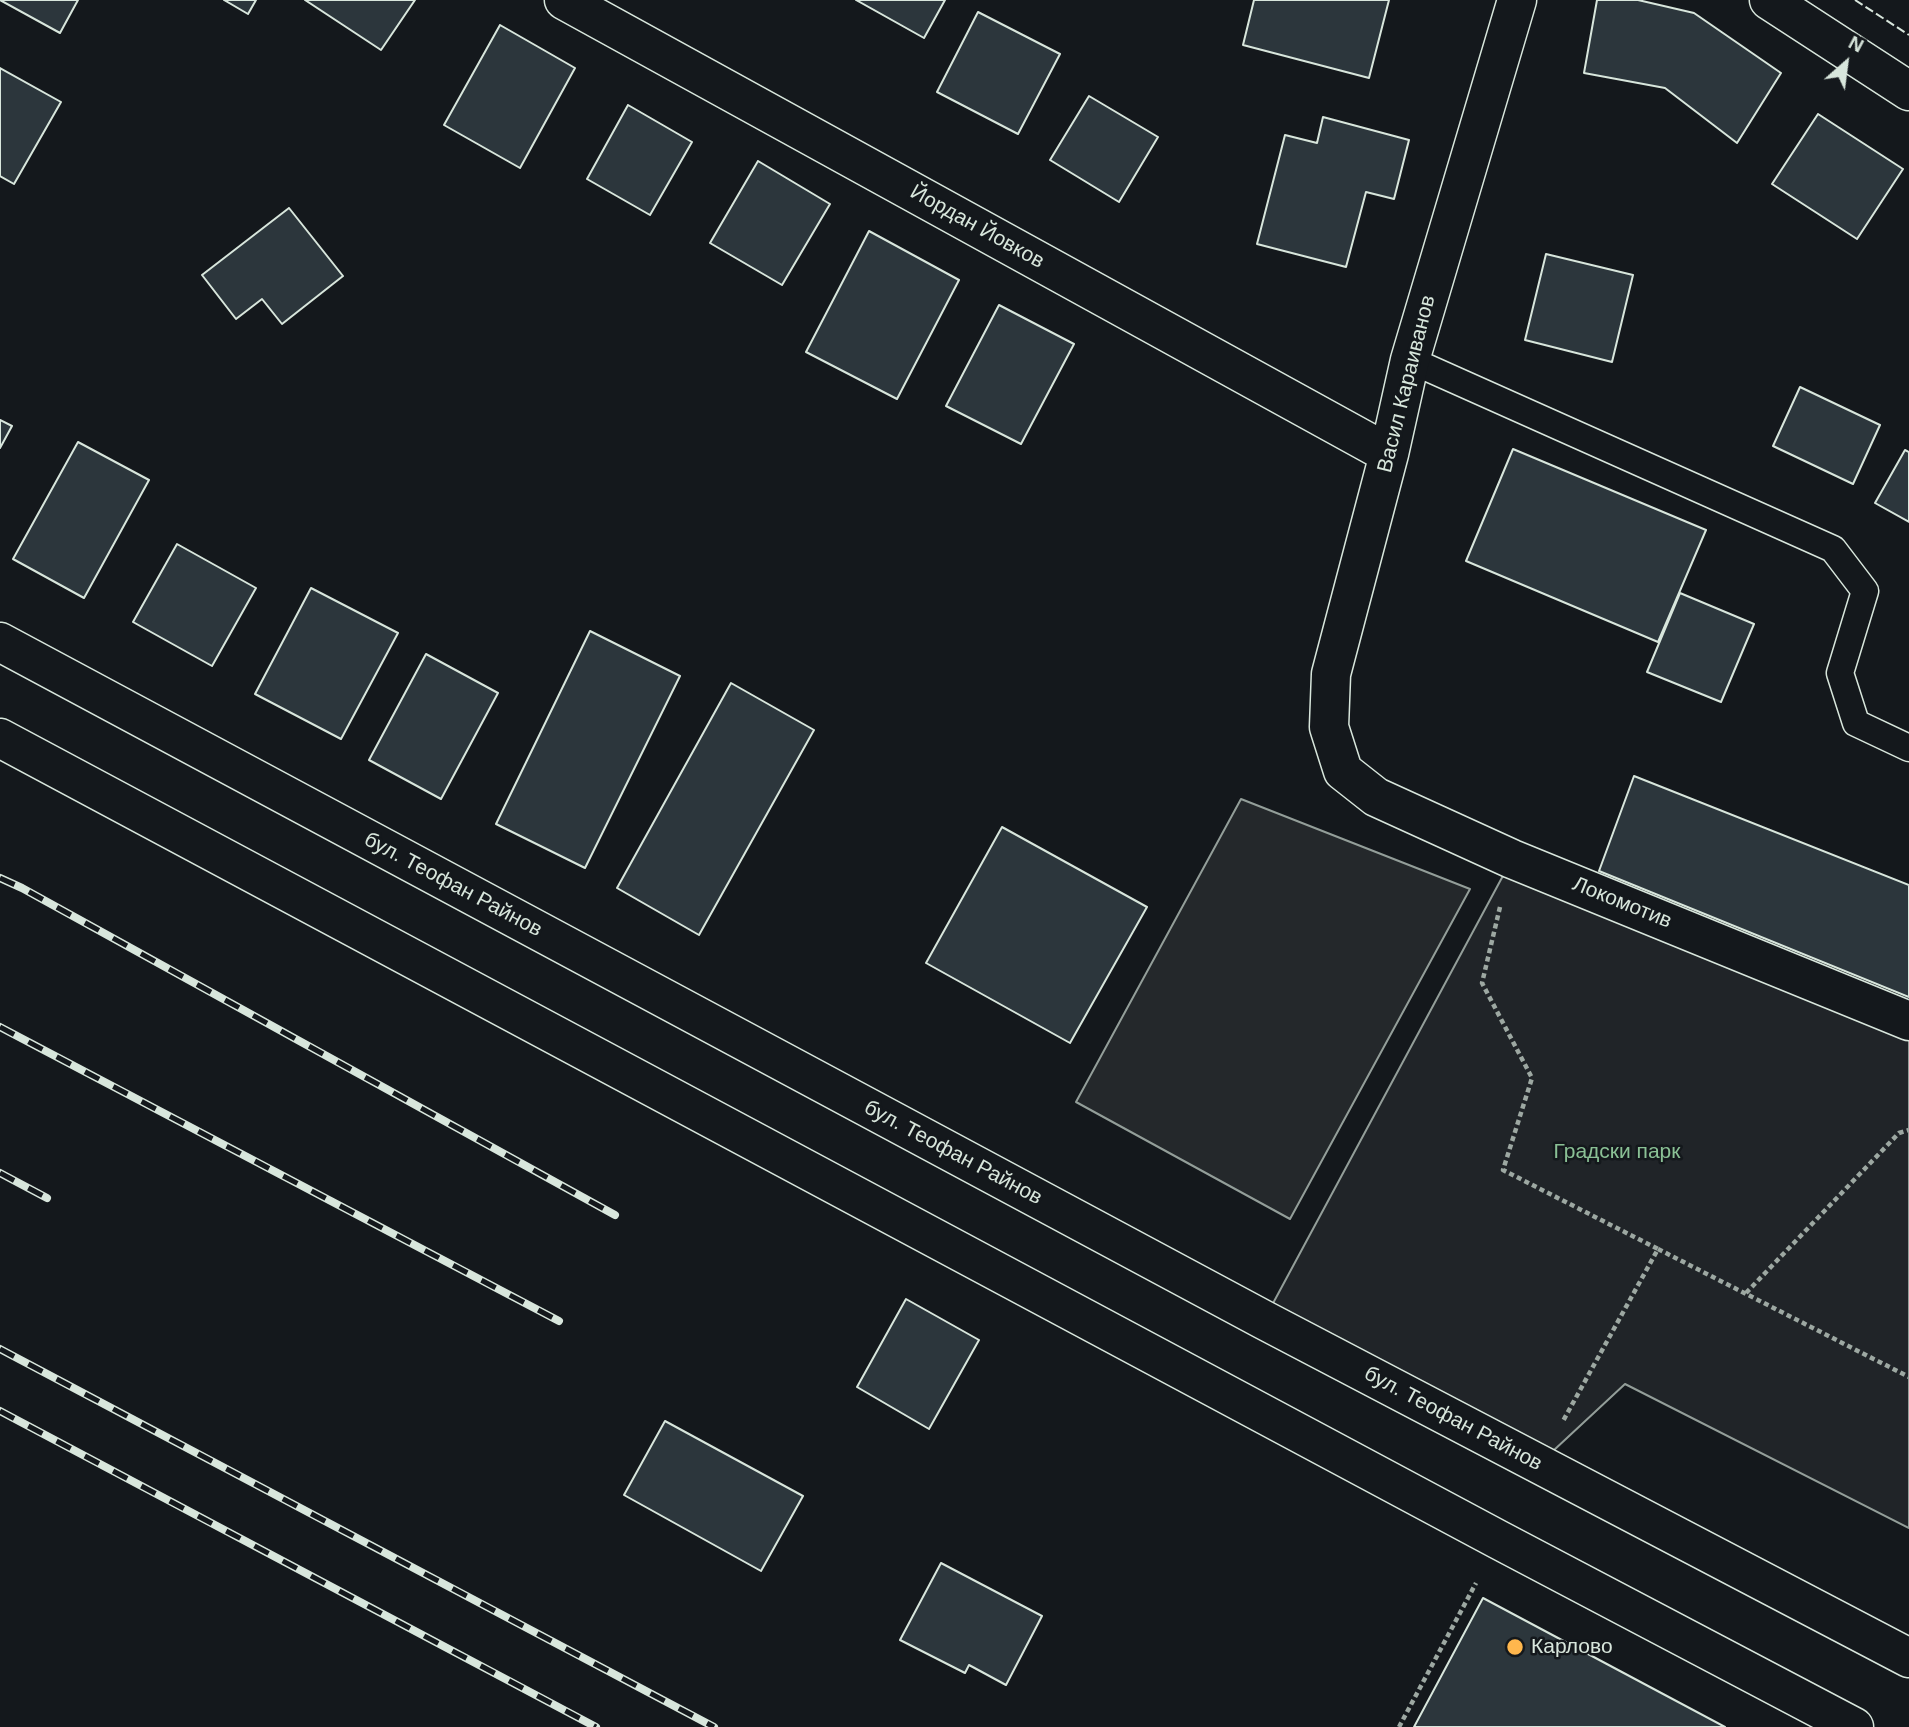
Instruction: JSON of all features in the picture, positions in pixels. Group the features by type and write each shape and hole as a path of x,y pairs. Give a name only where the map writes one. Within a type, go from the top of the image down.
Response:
{"main road":[{"name":"Йордан Йовков","path":"564,0 1389,454"},
{"name":"Васил Караиванов","path":"1343,771 1329,727 1331,674 1389,454 1410,360 1517,0"},
{"path":"1769,0 1909,91"},
{"name":"бул. Теофан Райнов","path":"0,642 1240,1307 1909,1658"},
{"path":"0,738 1854,1727"},
{"name":"Локомотив","path":"1343,771 1376,797 1512,859 1909,1021"}],"lane":[{"path":"1410,360 1833,549 1865,592 1840,673 1856,723 1909,747"}],"path":[{"path":"1512,859 1482,983 1532,1078 1503,1170 1909,1377"},
{"path":"1746,1293 1899,1133 1909,1130"},
{"path":"1539,1464 1658,1249"},
{"path":"1399,1727 1499,1540"}],"green space":[{"name":"Градски парк","path":"1512,859 1909,1021 1909,1528 1625,1384 1539,1464 1264,1320"}],"shaded area":[{"path":"1241,799 1470,889 1290,1219 1076,1102"}],"building":[{"path":"0,0 78,0 60,33"},
{"path":"224,0 256,0 248,14"},
{"path":"305,0 415,0 381,50"},
{"path":"856,0 945,0 924,38"},
{"path":"1254,0 1389,0 1369,78 1243,45"},
{"path":"1597,0 1638,0 1694,13 1781,73 1737,143 1665,88 1584,73"},
{"path":"978,12 1060,54 1018,134 937,92"},
{"path":"500,25 575,68 520,168 444,125"},
{"path":"0,68 61,102 14,184 0,176"},
{"path":"1089,96 1158,137 1119,202 1050,160"},
{"path":"628,105 692,142 650,215 587,179"},
{"path":"1818,114 1903,169 1857,239 1772,184"},
{"path":"1323,117 1409,140 1394,199 1366,192 1346,267 1257,244 1285,135 1317,143"},
{"path":"758,161 830,204 782,285 710,243"},
{"path":"289,208 343,276 282,324 262,299 236,319 202,275"},
{"path":"869,231 959,280 897,399 806,352"},
{"path":"1546,254 1633,275 1612,362 1525,340"},
{"path":"999,305 1074,344 1021,444 946,406"},
{"path":"1800,387 1880,425 1853,484 1773,446"},
{"path":"0,420 12,426 0,448"},
{"path":"78,442 149,480 84,598 13,559"},
{"path":"1513,449 1706,530 1658,642 1466,561"},
{"path":"1905,450 1909,452 1909,522 1875,503"},
{"path":"177,544 256,588 212,666 133,622"},
{"path":"311,588 398,633 341,739 255,694"},
{"path":"1680,593 1754,624 1721,702 1647,672"},
{"path":"590,631 680,676 585,868 496,824"},
{"path":"426,654 498,693 441,799 369,760"},
{"path":"731,683 814,730 699,935 617,888"},
{"path":"1634,776 1909,885 1909,997 1599,871"},
{"path":"1002,827 1147,907 1070,1043 926,963"},
{"path":"906,1299 979,1340 929,1429 857,1387"},
{"path":"665,1421 803,1496 761,1571 624,1495"},
{"path":"941,1563 1042,1616 1006,1685 969,1665 965,1673 900,1640"},
{"name":"Карлово","path":"1483,1598 1665,1695 1725,1727 1414,1727"}],"railway":[{"path":"0,878 615,1215"},
{"path":"0,1027 559,1321"},
{"path":"0,1173 47,1198"},
{"path":"0,1349 714,1727"},
{"path":"0,1411 596,1727"}],"fence":[{"path":"1855,0 1909,35"}],"place":[{"name":"Карлово","path":"1515,1647"}]}
